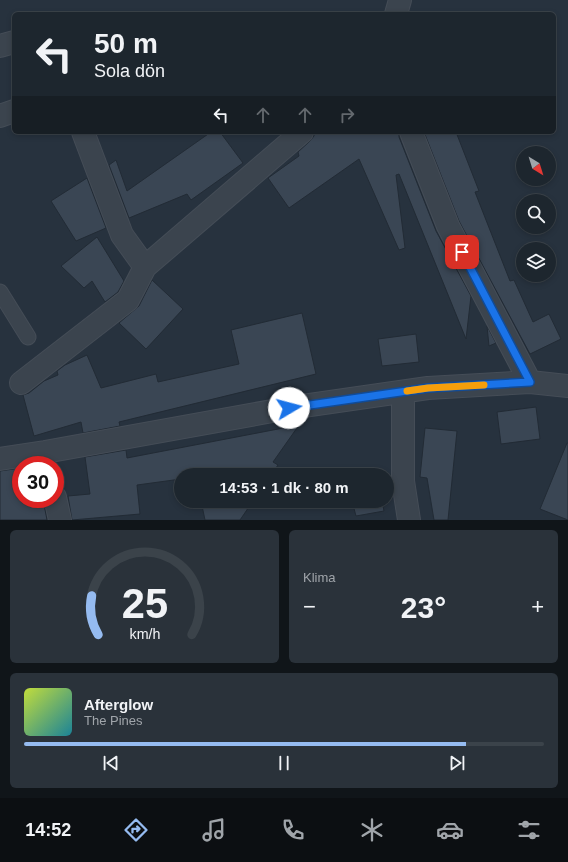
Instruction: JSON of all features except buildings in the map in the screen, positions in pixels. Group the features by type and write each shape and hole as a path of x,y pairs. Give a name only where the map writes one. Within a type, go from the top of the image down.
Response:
{"street":[{"path":"397,12 400,0"},
{"path":"0,46 12,43"},
{"path":"0,116 12,112"},
{"path":"84,134 122,235 145,267"},
{"path":"21,383 128,300 145,267 300,134"},
{"path":"412,134 448,226 530,382"},
{"path":"61,456 289,408 428,388 530,382 568,386"},
{"path":"403,392 403,481 409,520"},
{"path":"0,459 12,459"},
{"path":"57,508 60,520"}],"lane":[{"path":"0,292 28,337"}],"slow traffic":[{"path":"407,391 428,388 484,385"}],"route":[{"path":"289,408 428,388 530,382 462,252"}]}
